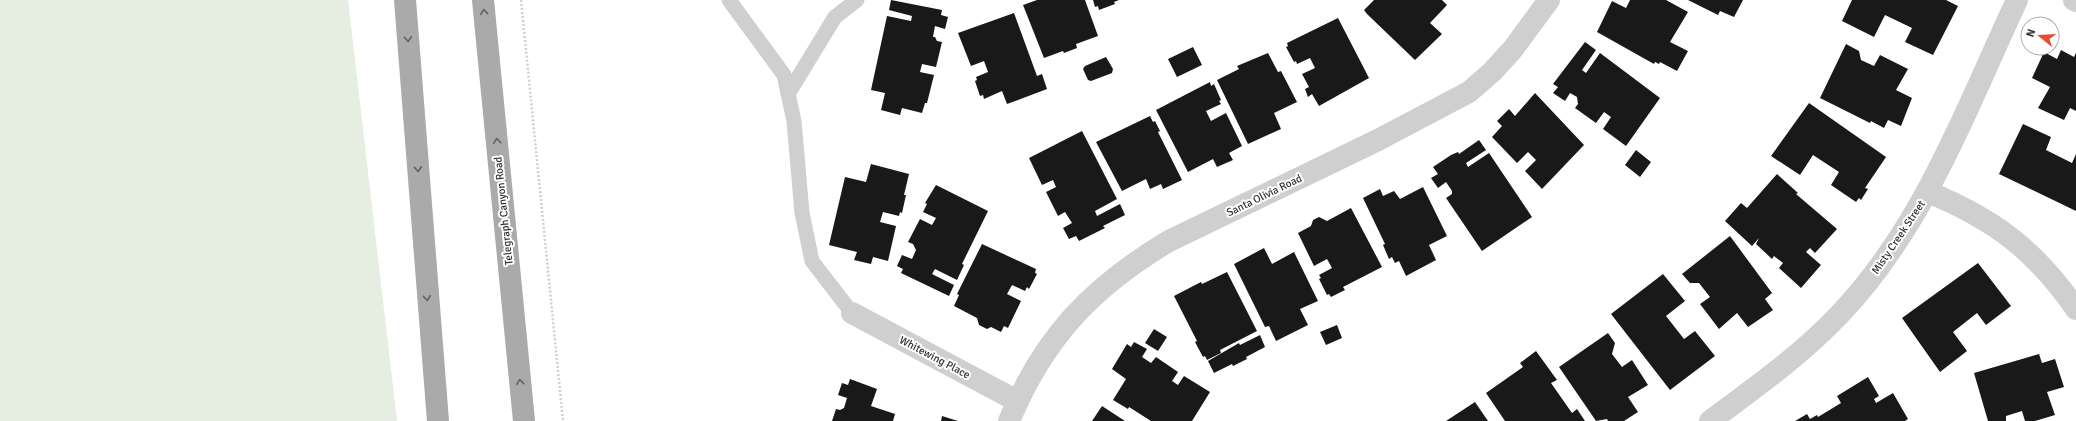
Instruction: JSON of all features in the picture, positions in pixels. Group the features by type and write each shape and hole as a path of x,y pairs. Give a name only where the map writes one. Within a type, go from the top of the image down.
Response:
{"main road":[{"path":"405,0 438,421"},
{"name":"Telegraph Canyon Road","path":"483,0 524,421"}],"street":[{"name":"Santa Olivia Road","path":"1009,421 1017,401 1035,368 1056,336 1080,308 1107,282 1137,260 1169,241 1378,140 1469,92 1513,49 1549,0"},
{"name":"Misty Creek Street","path":"1712,420 1778,371 1811,343 1841,313 1869,280 1897,242 1928,192 2017,0"},
{"path":"1928,192 1979,215 2008,235 2044,268 2076,309"},
{"name":"Whitewing Place","path":"852,313 1017,401"}],"lane":[{"path":"729,0 784,75 794,121 802,213 812,261 852,313"},
{"path":"788,94 835,17 857,0"}],"path":[{"path":"521,0 563,421"}],"shaded area":[{"path":"0,0 348,0 397,421 0,421"}],"building":[{"path":"891,0 942,10 941,15 948,17 945,29 935,26 933,37 935,37 937,41 942,42 936,67 922,64 920,72 934,75 927,103 925,103 922,113 902,108 900,115 881,110 885,93 871,90 887,16 911,21 912,16 889,10"},
{"path":"1037,0 1085,0 1098,36 1076,44 1077,48 1044,58 1023,5"},
{"path":"1093,0 1119,0 1114,2 1115,4 1099,10 1098,6 1095,7"},
{"path":"1374,0 1442,0 1447,5 1430,23 1442,34 1415,60 1364,10"},
{"path":"1630,0 1666,0 1688,12 1670,42 1688,51 1677,71 1660,62 1659,64 1655,62 1654,64 1597,32 1612,1 1626,8"},
{"path":"1688,0 1743,0 1734,17 1720,11 1718,15"},
{"path":"1852,0 1946,0 1958,6 1933,55 1905,42 1912,28 1885,15 1874,37 1842,21"},
{"path":"1014,13 1037,76 1042,74 1047,89 1007,104 1002,91 984,99 983,95 980,96 975,81 977,80 976,77 988,72 984,61 971,66 958,33"},
{"path":"1338,18 1369,78 1319,106 1312,94 1308,97 1305,89 1309,87 1302,74 1315,68 1310,58 1297,64 1296,61 1294,62 1286,47 1288,46 1287,43"},
{"path":"1585,42 1596,50 1582,70 1586,73 1600,53 1660,98 1626,146 1603,129 1611,117 1604,112 1596,123 1575,108 1578,104 1577,97 1570,93 1565,101 1553,93 1558,87 1553,84"},
{"path":"1846,44 1859,51 1861,60 1874,66 1880,55 1908,69 1896,90 1912,98 1901,126 1888,120 1884,128 1871,121 1870,123 1820,98"},
{"path":"1193,47 1202,65 1177,77 1168,59"},
{"path":"2061,50 2074,57 2076,53 2076,111 2070,108 2064,120 2038,108 2050,87 2032,78 2042,56 2051,56 2057,59 2060,56"},
{"path":"1268,53 1278,72 1281,71 1297,102 1274,113 1281,129 1248,144 1217,80 1239,69 1237,66"},
{"path":"1106,57 1113,69 1112,73 1091,81 1088,80 1083,69 1085,66"},
{"path":"1210,82 1211,86 1214,84 1221,100 1219,101 1221,104 1206,111 1211,121 1226,113 1242,146 1229,153 1233,160 1217,167 1213,159 1188,172 1156,110"},
{"path":"1535,93 1584,145 1542,189 1525,171 1536,160 1528,152 1517,163 1492,137 1502,126 1497,121 1509,109 1515,116"},
{"path":"1809,103 1886,157 1865,188 1868,189 1861,200 1859,198 1856,202 1831,185 1839,172 1813,155 1800,175 1771,156"},
{"path":"1150,116 1153,122 1155,121 1160,131 1158,132 1182,180 1163,189 1161,184 1150,189 1146,179 1122,191 1096,142"},
{"path":"2023,124 2051,137 2046,150 2072,163 2076,154 2076,211 1999,174"},
{"path":"1082,131 1117,199 1095,211 1097,216 1120,204 1125,215 1103,226 1105,228 1079,241 1076,236 1069,239 1063,228 1072,223 1065,212 1058,216 1046,192 1056,187 1053,180 1042,185 1029,158"},
{"path":"1479,140 1486,150 1466,163 1468,167 1489,153 1532,217 1482,251 1446,198 1452,194 1452,191 1446,182 1438,188 1431,178 1438,174 1433,167 1451,155 1458,152 1459,154"},
{"path":"1636,150 1651,162 1640,177 1625,165"},
{"path":"871,164 909,174 904,195 906,195 902,213 900,212 899,216 883,212 880,222 896,226 888,261 873,257 871,264 854,260 857,252 829,245 845,177 866,182"},
{"path":"1777,174 1798,193 1796,194 1837,229 1815,253 1810,248 1806,252 1821,265 1801,288 1779,268 1783,263 1774,256 1772,259 1756,244 1759,238 1752,246 1725,221 1741,203 1747,208"},
{"path":"936,185 988,211 962,264 964,265 957,280 935,269 932,274 954,285 949,296 901,273 903,269 897,266 902,255 912,259 916,250 913,244 908,242 920,219 932,225 936,218 923,212 927,204 925,203"},
{"path":"1423,187 1447,236 1429,245 1436,260 1406,276 1399,261 1395,263 1392,257 1389,259 1383,245 1385,244 1363,198 1380,189 1383,196 1394,191 1400,199"},
{"path":"1351,208 1382,267 1343,287 1345,290 1331,297 1329,294 1327,295 1319,279 1321,278 1319,275 1332,268 1327,259 1314,266 1298,233 1311,226 1313,220 1319,217 1327,221"},
{"path":"1730,236 1772,293 1765,299 1773,310 1748,327 1737,313 1719,329 1700,304 1710,297 1699,283 1690,283 1682,274"},
{"path":"982,244 1036,269 1035,273 1037,274 1029,289 1027,287 1025,291 1012,285 1007,294 1021,301 1008,328 1004,326 1001,332 991,327 987,329 979,325 977,318 954,306 959,295 957,294"},
{"path":"1264,248 1272,264 1294,252 1318,301 1300,309 1308,325 1276,341 1269,326 1265,327 1234,264"},
{"path":"1978,263 2011,306 1986,325 1977,313 1953,332 1967,351 1940,372 1902,318"},
{"path":"1227,272 1257,331 1220,350 1221,353 1207,360 1205,356 1203,357 1195,342 1197,341 1174,296 1201,282 1202,284"},
{"path":"1663,274 1685,301 1666,316 1684,339 1695,331 1715,356 1670,390 1611,314"},
{"path":"1337,325 1342,338 1326,345 1320,332"},
{"path":"1154,329 1167,337 1158,351 1145,343"},
{"path":"1608,333 1615,343 1612,354 1622,367 1632,360 1648,385 1628,397 1638,412 1624,421 1608,421 1607,419 1596,421 1559,367"},
{"path":"1260,335 1265,347 1246,357 1247,359 1233,366 1232,364 1214,373 1208,361 1239,343 1240,345"},
{"path":"1134,342 1147,349 1142,357 1151,363 1156,357 1178,372 1172,381 1178,385 1184,376 1210,392 1192,421 1151,421 1129,407 1128,409 1113,400 1126,379 1112,369 1127,344 1131,347"},
{"path":"1536,351 1557,380 1551,383 1572,413 1577,409 1585,421 1505,421 1486,393 1523,367 1520,363"},
{"path":"2039,354 2042,363 2055,359 2064,387 2047,392 2055,415 2035,421 2025,421 2022,411 2006,416 2006,421 1988,421 1974,373"},
{"path":"1868,377 1879,396 1874,399 1876,403 1893,393 1908,419 1905,421 1795,421 1807,414 1810,419 1817,415 1818,417 1841,403 1837,396"},
{"path":"850,379 877,389 871,406 895,414 893,421 832,421 836,409 840,410 844,408 847,398 838,395 842,383 848,385"},
{"path":"1475,402 1488,421 1446,421"},
{"path":"1102,406 1125,421 1092,421"},
{"path":"942,416 958,421 941,421"}]}
